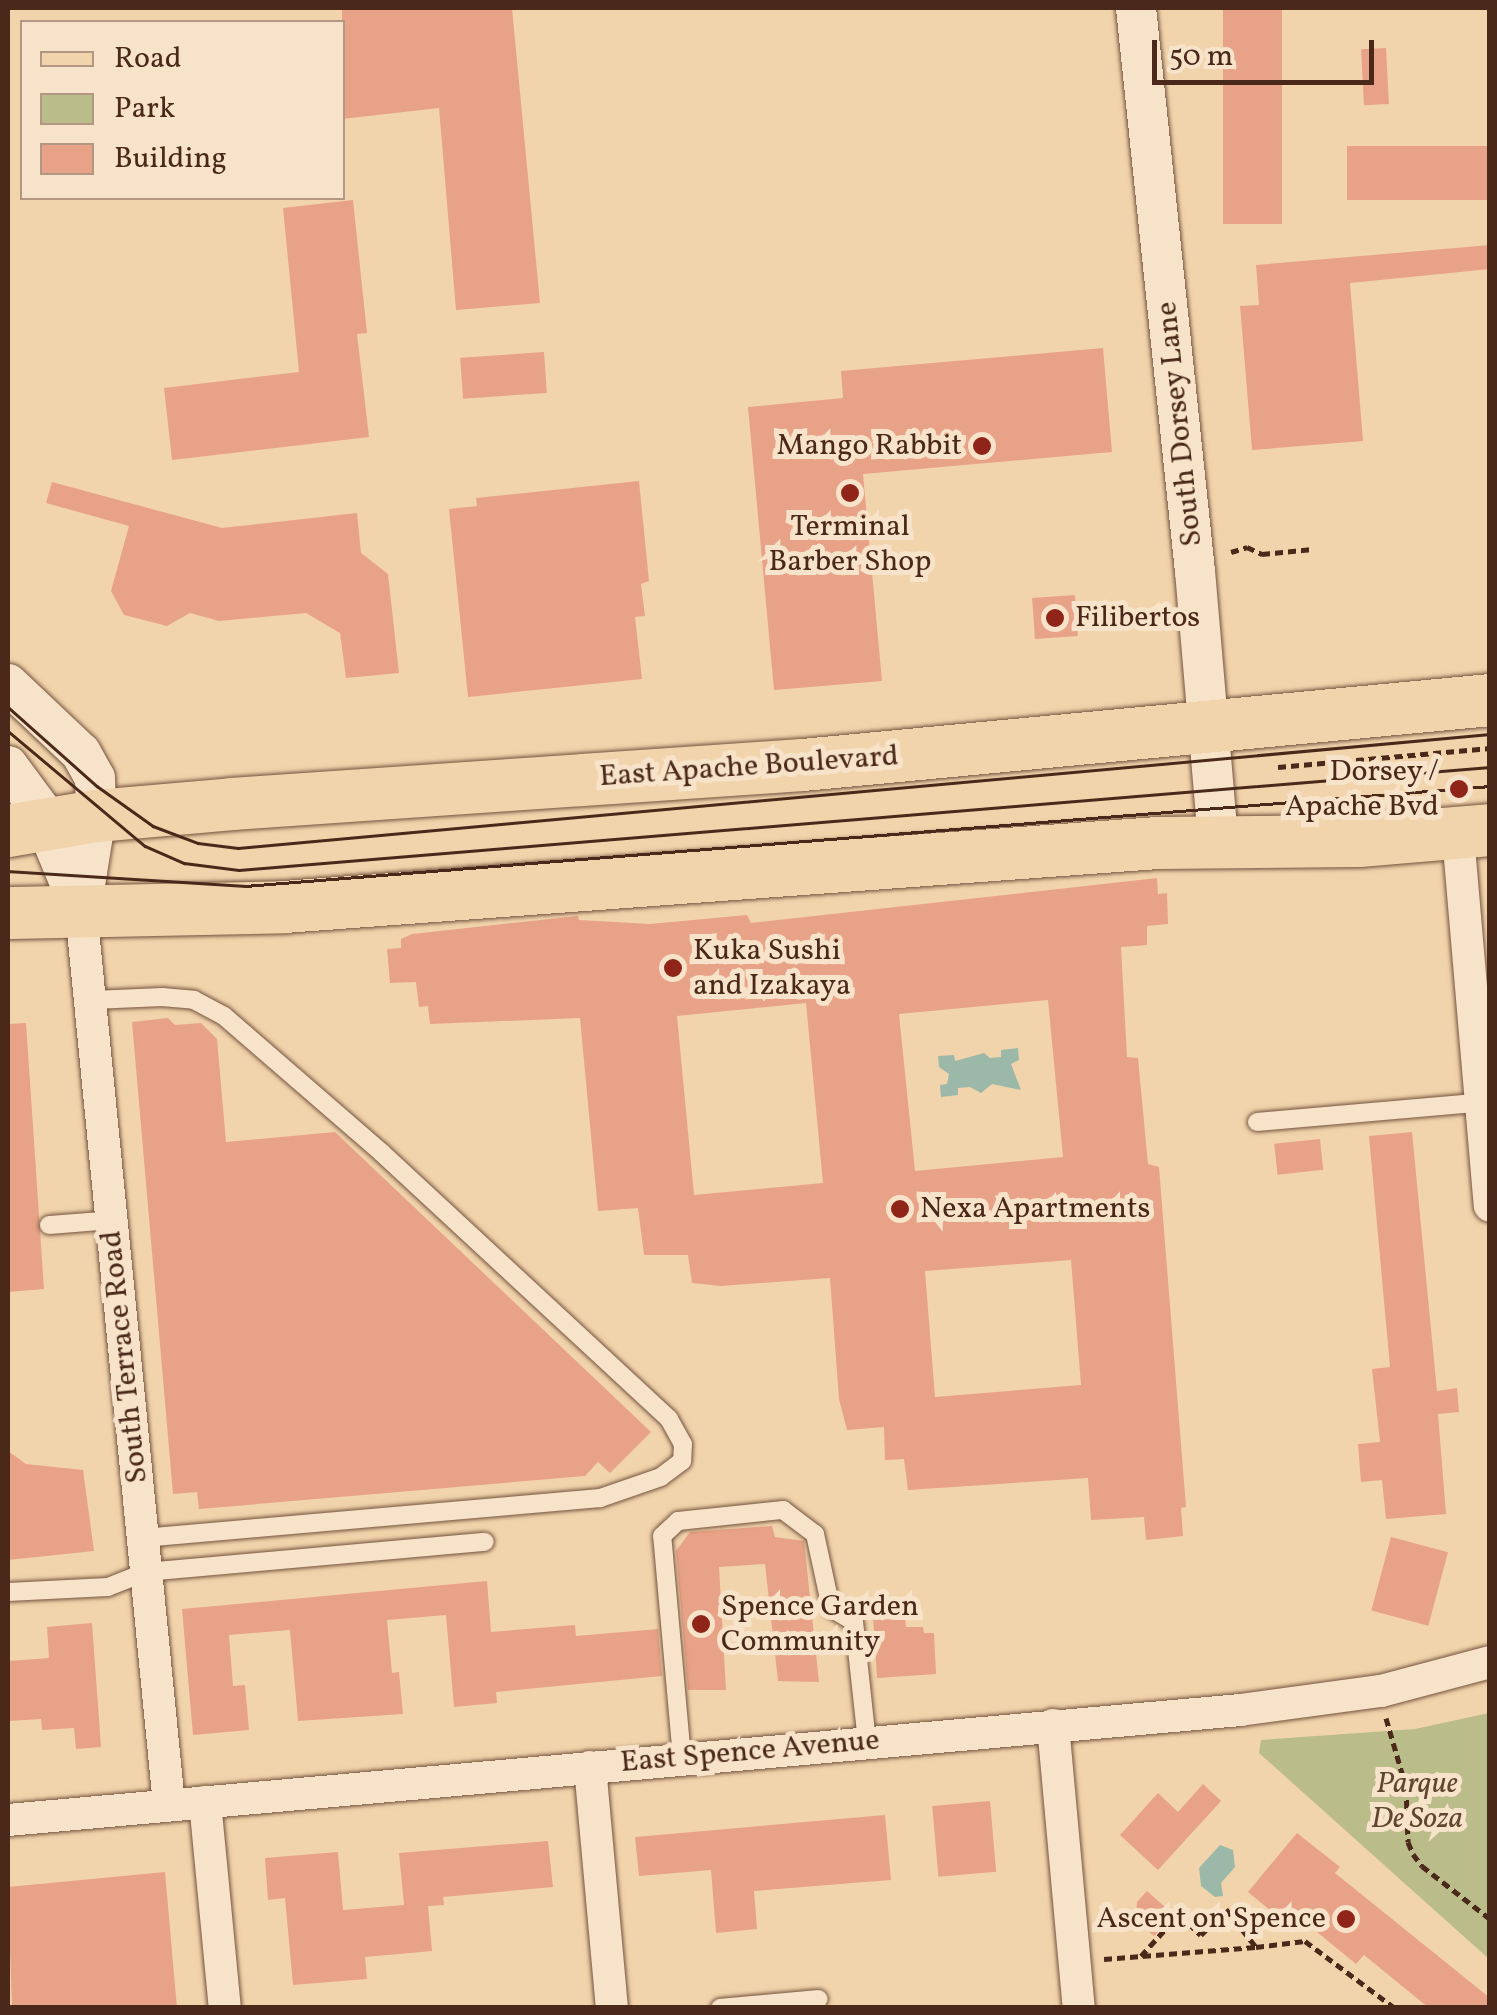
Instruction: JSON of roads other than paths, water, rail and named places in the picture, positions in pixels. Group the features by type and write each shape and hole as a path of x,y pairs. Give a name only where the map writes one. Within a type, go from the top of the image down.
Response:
{"main road":[{"name":"East Apache Boulevard","path":"50,823 416,788 803,765 1490,700"},
{"path":"8,913 284,907 798,866 1218,841 1268,844 1474,832"}],"street":[{"name":"South Dorsey Lane","path":"1136,8 1218,841"},
{"name":"South Terrace Road","path":"8,684 87,762 97,786 50,823"},
{"name":"South Terrace Road","path":"8,766 50,823 81,910 169,1805"},
{"path":"1474,832 1490,1206"},
{"name":"East Spence Avenue","path":"8,1820 1240,1710 1381,1691 1490,1662"},
{"path":"1053,1725 1079,2008"},
{"path":"590,1767 612,2008"},
{"path":"205,1802 225,2008"}],"lane":[{"path":"92,1000 178,998 194,1000 224,1016 382,1154 670,1419 683,1444 682,1461 661,1477 600,1498 143,1538"},
{"path":"1257,1122 1485,1102"},
{"path":"49,1225 112,1220"},
{"path":"682,1758 662,1536 678,1522 784,1510 814,1534 830,1608 854,1622 867,1742"},
{"path":"8,1592 108,1587 146,1572 485,1542"},
{"path":"720,2008 819,1999"}],"tram line":[{"path":"8,707 97,786 153,826 198,843 238,848 1490,734"},
{"path":"8,731 145,846 184,863 239,870 1490,767"},
{"path":"8,871 245,886 1490,786"}],"place":[{"name":"Mango Rabbit","path":"982,446"},
{"name":"Terminal Barber Shop","path":"850,493"},
{"name":"Filibertos","path":"1055,618"},
{"name":"Dorsey / Apache Bvd","path":"1459,789"},
{"name":"Kuka Sushi and Izakaya","path":"673,968"},
{"name":"Nexa Apartments","path":"900,1209"},
{"name":"Spence Garden Community","path":"701,1624"},
{"name":"Ascent on Spence","path":"1346,1919"}],"park label":[{"name":"Parque De Soza","path":"1417,1801"}]}
